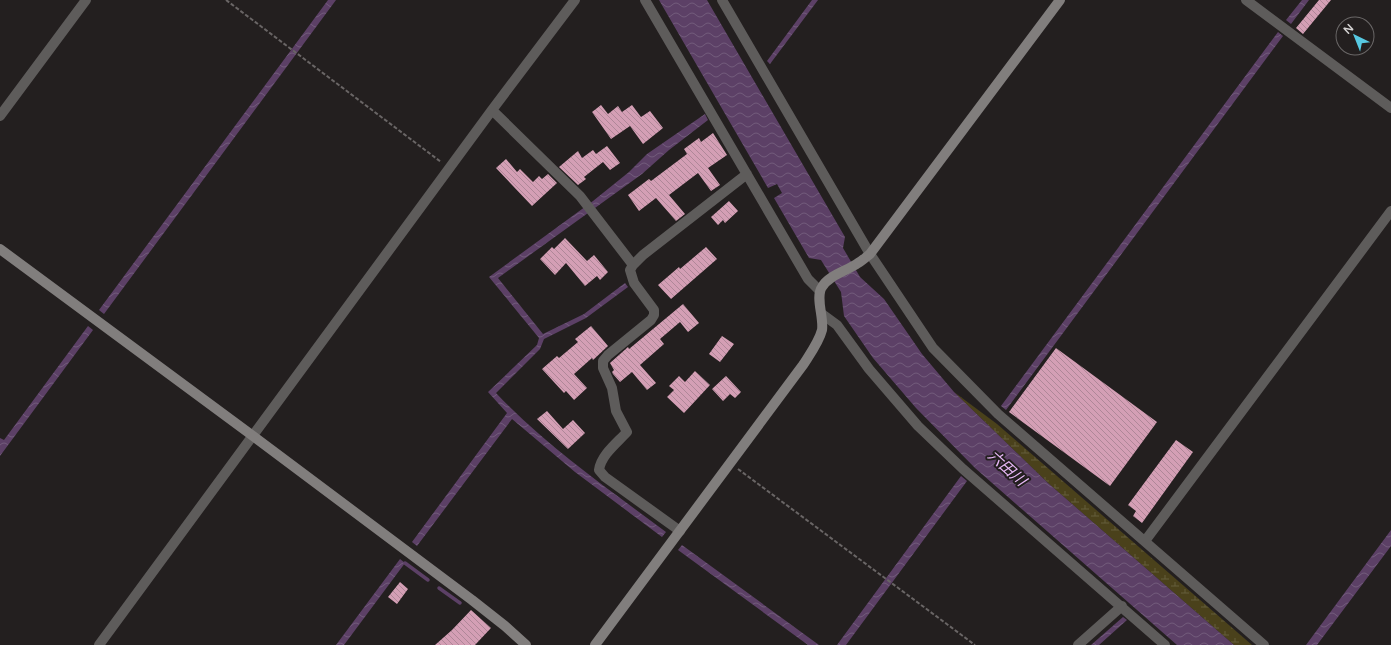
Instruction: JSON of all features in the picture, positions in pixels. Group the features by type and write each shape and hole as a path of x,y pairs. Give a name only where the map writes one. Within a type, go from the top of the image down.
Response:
{"street":[{"path":"0,116 86,0"},
{"path":"99,645 492,110 575,0"},
{"path":"646,0 808,278 820,291"},
{"path":"722,0 870,254 933,348 998,414 1264,645"},
{"path":"594,645 803,365 816,345 822,330 822,314 819,296 822,286 827,281 858,264 870,254 1060,0"},
{"path":"1246,0 1391,108"},
{"path":"492,110 580,196 633,265"},
{"path":"680,531 605,477 599,470 600,464 605,456 627,432 616,412 612,388 602,368 603,361 608,355 651,320 654,315 654,310 634,282 630,270 633,265 643,255 748,174"},
{"path":"1145,541 1391,211"},
{"path":"0,249 254,436 472,600 526,645"},
{"path":"822,314 837,325 869,369 918,426 963,469 1165,645"},
{"path":"1078,645 1122,606"}],"path":[{"path":"226,0 450,168"},
{"path":"730,463 975,645"}],"green space":[{"path":"954,392 997,424 1252,645 1234,645 1048,483"}],"water":[{"path":"328,0 336,0 104,314 99,310"},
{"name":"六田川","path":"659,0 707,0 845,237 843,248 860,277 884,299 922,354 954,392 1048,483 1234,645 1177,645 975,468 916,408 873,358 844,316 841,292 821,260 809,258 774,198 782,193 777,184 768,188"},
{"path":"812,0 818,0 770,64 767,61"},
{"path":"1302,0 1309,0 1291,24 1286,20"},
{"path":"1278,32 1283,36 1006,410 1001,406"},
{"path":"705,114 708,120 669,150 642,174 498,278 543,334 584,314 625,283 628,287 586,318 544,339 540,349 496,393 556,449 599,483 666,532 662,537 575,472 512,419 417,546 412,542 507,413 488,392 537,345 539,338 489,277 593,201 629,172 647,154"},
{"path":"88,326 93,330 0,456 0,438 4,440"},
{"path":"961,476 967,481 846,645 837,645"},
{"path":"1391,530 1391,546 1317,645 1306,645"},
{"path":"682,545 819,645 808,645 678,550"},
{"path":"400,559 405,563 344,645 336,645"},
{"path":"1123,617 1127,620 1099,645 1091,645"}],"building":[{"path":"1319,0 1331,0 1303,34 1296,28"},
{"path":"601,105 608,114 618,106 622,112 632,105 641,117 650,111 663,128 643,144 630,126 611,139 592,112"},
{"path":"713,133 727,155 708,168 720,185 711,191 698,173 669,195 685,214 676,221 656,198 639,211 628,195 649,179 651,181 687,154 684,149 699,138 701,142"},
{"path":"607,146 620,163 610,170 603,162 584,177 586,179 578,185 559,167 578,151 582,158 593,150 596,154"},
{"path":"506,159 517,172 520,169 533,182 539,176 542,179 548,174 557,183 532,206 496,168"},
{"path":"729,201 738,211 725,223 723,220 718,225 711,217"},
{"path":"565,238 587,261 594,255 608,272 600,280 597,276 585,286 566,263 555,275 540,259 552,247 554,249"},
{"path":"706,247 717,259 671,299 658,285"},
{"path":"683,304 699,323 688,332 680,322 660,339 664,344 640,365 656,383 647,390 632,372 620,382 613,374 612,372 614,370 610,363"},
{"path":"591,326 608,346 593,360 592,358 574,374 587,388 574,400 566,391 564,393 542,369 557,356 559,358 578,342 575,339"},
{"path":"722,336 734,344 720,362 709,354"},
{"path":"1056,348 1157,422 1110,486 1009,412"},
{"path":"695,371 710,385 684,413 667,397 674,390 669,386 679,376 685,382"},
{"path":"726,376 741,392 735,398 730,394 723,401 712,389"},
{"path":"547,411 563,429 573,420 585,433 568,449 537,419"},
{"path":"1176,440 1193,452 1142,523 1133,516 1136,511 1128,505"},
{"path":"400,582 408,589 397,604 388,597"},
{"path":"471,610 491,628 475,645 435,645 452,630"}],"waterway":[{"path":"405,563 428,580"},
{"path":"439,588 460,603"}]}
